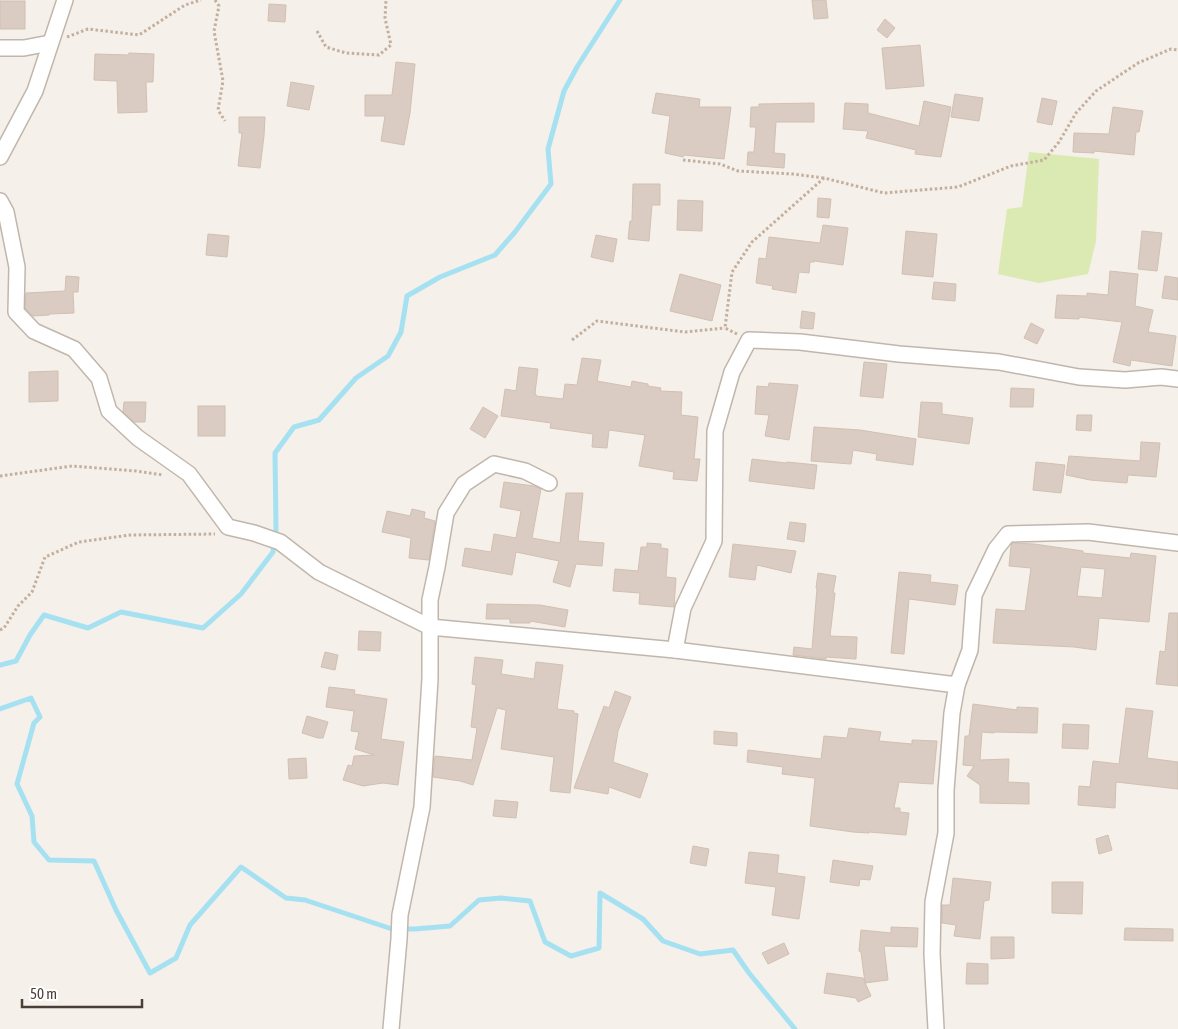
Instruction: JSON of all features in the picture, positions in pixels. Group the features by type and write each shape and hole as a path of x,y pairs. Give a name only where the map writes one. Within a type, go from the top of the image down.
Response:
{"street":[{"path":"0,157 35,91 65,0"},
{"path":"0,48 24,48 50,44"},
{"path":"0,201 6,212 17,267 16,312 34,331 74,349 99,378 109,410 138,438 189,474 228,527 280,542 319,572 430,626 675,650 957,685"},
{"path":"675,650 683,608 714,541 715,431 732,372 749,340 800,342 899,354 999,362 1079,377 1125,380 1161,377 1178,379"},
{"path":"392,1029 400,939 400,915 422,807 430,679 430,600 446,513 464,484 494,464 525,471 549,483"},
{"path":"936,1029 932,954 933,902 946,832 946,790 951,722 957,685 970,650 974,595 996,550 1008,534 1088,532 1178,543"}],"path":[{"path":"50,44 88,29 139,35 185,5 202,0"},
{"path":"215,0 219,6 214,31 223,81 218,110 225,121"},
{"path":"317,31 326,47 346,53 379,55 391,45 385,18 386,0"},
{"path":"683,160 720,164 738,171 824,178 884,193 958,187 1011,166 1044,160 1059,142 1076,114 1096,91 1138,63 1171,49 1178,50"},
{"path":"725,328 732,272 752,242 824,178"},
{"path":"572,340 597,321 685,332 725,328 749,340"},
{"path":"0,476 72,466 164,475"},
{"path":"0,630 4,628 18,606 32,592 45,557 79,542 130,535 216,534"}],"green space":[{"path":"1029,152 1099,159 1096,241 1088,274 1039,283 998,274 1007,209 1022,207"}],"building":[{"path":"812,0 826,0 828,18 814,19"},
{"path":"0,1 25,1 25,29 0,29"},
{"path":"269,4 286,5 285,22 268,21"},
{"path":"885,19 895,28 887,38 877,30"},
{"path":"920,45 924,86 886,89 882,48"},
{"path":"129,53 154,54 153,82 146,82 147,112 118,113 117,81 94,80 95,54 128,55"},
{"path":"396,62 415,64 410,113 404,145 381,141 385,116 365,116 365,95 392,95"},
{"path":"291,82 314,86 309,110 287,106"},
{"path":"656,93 700,99 699,107 731,107 724,159 684,155 683,157 665,153 670,116 652,113"},
{"path":"955,94 983,98 979,121 951,117"},
{"path":"1042,98 1057,101 1052,125 1037,122"},
{"path":"924,101 951,107 941,157 915,154 916,150 866,138 868,131 843,129 845,103 868,104 868,113 919,126"},
{"path":"814,103 814,122 776,122 774,153 785,154 784,168 747,165 748,152 754,152 756,127 750,127 751,107 759,107 759,104"},
{"path":"1113,107 1143,111 1139,132 1136,132 1134,155 1094,151 1094,153 1073,152 1074,133 1109,134"},
{"path":"239,117 265,117 260,168 238,166 242,133 239,133"},
{"path":"633,184 660,184 660,205 652,205 649,241 628,239 630,221 632,221"},
{"path":"818,198 831,199 829,218 817,217"},
{"path":"678,200 703,201 702,231 677,230"},
{"path":"823,225 848,228 843,265 810,262 809,273 799,272 796,293 772,289 773,286 756,283 759,258 766,259 769,237 820,243"},
{"path":"906,231 937,234 933,277 902,274"},
{"path":"1142,231 1162,233 1157,271 1138,269"},
{"path":"208,234 229,236 227,257 206,255"},
{"path":"596,235 617,239 613,262 591,257"},
{"path":"1110,271 1138,274 1135,306 1153,310 1148,332 1176,336 1172,366 1131,360 1130,366 1113,362 1122,322 1079,317 1079,319 1055,318 1057,295 1087,296 1087,293 1108,295"},
{"path":"680,274 721,285 712,321 670,311"},
{"path":"66,276 79,277 78,292 73,292 74,313 33,316 25,308 26,293 65,291"},
{"path":"1165,276 1178,278 1178,300 1162,298"},
{"path":"934,282 956,284 955,301 932,299"},
{"path":"802,311 815,313 813,329 800,328"},
{"path":"1031,323 1044,330 1037,344 1024,338"},
{"path":"582,358 601,360 597,381 631,387 632,381 661,388 660,391 682,392 681,415 698,417 694,459 700,459 697,481 673,479 674,472 639,466 645,435 609,430 607,448 592,447 593,434 550,428 551,423 501,416 505,389 516,391 519,367 538,369 536,396 563,399 565,384 577,385"},
{"path":"864,362 887,364 883,398 860,396"},
{"path":"58,371 58,401 29,402 29,372"},
{"path":"769,383 798,385 789,440 765,436 769,415 755,414 757,386 768,387"},
{"path":"1011,388 1034,389 1033,407 1010,407"},
{"path":"124,402 146,402 145,422 134,422 123,412"},
{"path":"921,402 942,403 942,414 973,418 969,444 918,437"},
{"path":"198,406 225,406 225,436 198,436"},
{"path":"483,407 498,416 485,438 470,429"},
{"path":"1077,415 1092,415 1091,431 1076,430"},
{"path":"814,427 860,430 916,439 913,465 876,460 877,454 853,450 851,464 811,461"},
{"path":"1141,442 1160,443 1156,477 1128,475 1127,483 1090,480 1066,475 1069,456 1140,461"},
{"path":"752,459 817,465 814,489 749,481"},
{"path":"1036,462 1065,465 1061,493 1033,490"},
{"path":"504,482 534,486 541,489 532,538 560,543 566,493 583,493 578,541 604,543 602,566 576,564 570,587 553,582 559,561 516,552 512,575 462,566 465,548 491,552 494,534 516,538 521,511 500,507"},
{"path":"412,509 425,512 424,518 435,521 429,560 409,558 411,538 382,532 387,511 410,516"},
{"path":"790,522 806,524 804,542 787,539"},
{"path":"647,543 661,544 661,548 668,549 666,577 676,578 674,607 639,604 640,593 613,591 615,569 638,571 641,547 647,547"},
{"path":"1012,543 1034,544 1083,551 1083,553 1130,558 1131,553 1156,556 1149,622 1099,618 1096,650 1074,647 993,643 996,609 1025,611 1031,568 1009,566","holes":["1081,567 1105,569 1102,598 1077,596"]},
{"path":"733,544 796,551 791,573 757,565 755,580 729,577"},
{"path":"899,572 931,575 930,582 958,585 955,605 909,599 904,654 891,653"},
{"path":"818,573 836,576 830,636 857,637 856,659 826,657 826,659 793,655 794,647 812,649"},
{"path":"487,604 540,605 568,610 565,627 530,621 530,623 510,623 510,619 486,619"},
{"path":"1169,613 1178,613 1178,686 1156,684 1160,651 1165,652"},
{"path":"359,631 381,632 380,651 358,650"},
{"path":"325,652 338,655 335,670 321,667"},
{"path":"475,657 503,660 501,674 534,679 536,662 563,665 557,709 574,711 574,713 578,714 570,793 550,791 554,757 501,749 506,710 497,708 473,785 433,777 435,756 472,760 477,728 471,727 476,685 472,684"},
{"path":"329,687 355,690 354,694 387,699 381,739 404,742 398,785 383,783 363,786 343,780 348,765 352,766 354,756 374,755 355,749 359,732 351,731 354,711 326,707"},
{"path":"615,691 631,697 618,731 613,762 648,774 640,798 609,787 608,794 574,788 604,706 609,708"},
{"path":"973,704 1017,710 1017,707 1038,708 1037,733 982,732 980,760 1009,759 1008,782 1029,783 1029,804 980,803 980,785 967,776 974,766 963,765 965,736 969,736"},
{"path":"1126,708 1153,711 1147,758 1178,762 1178,789 1116,782 1115,808 1078,805 1079,786 1090,787 1093,761 1119,764"},
{"path":"307,716 328,722 323,738 302,733"},
{"path":"1063,724 1089,725 1088,749 1062,748"},
{"path":"849,728 881,732 879,741 912,744 912,740 937,741 933,784 899,782 894,808 900,808 900,812 909,813 906,835 853,832 810,826 815,778 782,774 783,767 747,762 748,750 821,759 824,736 847,738"},
{"path":"714,731 737,733 737,746 714,744"},
{"path":"306,758 307,778 289,779 288,759"},
{"path":"495,800 518,802 516,818 493,816"},
{"path":"1108,835 1112,850 1099,854 1096,839"},
{"path":"693,846 709,849 706,866 690,863"},
{"path":"749,852 779,855 777,873 805,877 799,919 772,915 776,887 745,883"},
{"path":"833,860 873,866 870,880 860,879 859,886 830,882"},
{"path":"953,878 991,882 989,900 984,901 980,939 954,936 956,925 942,923 942,905 950,905"},
{"path":"1052,882 1083,882 1082,914 1052,913"},
{"path":"891,927 918,928 917,947 884,946 888,980 865,983 861,952 859,951 861,930 891,933"},
{"path":"1125,928 1173,929 1173,941 1124,940"},
{"path":"991,937 1014,937 1014,958 991,959"},
{"path":"784,943 789,954 768,964 762,953"},
{"path":"967,963 988,964 988,984 966,984"},
{"path":"827,973 863,978 871,996 858,1002 856,998 824,993"}],"waterway":[{"path":"0,665 16,661 30,635 44,615 88,628 121,612 203,628 241,594 273,552 276,530 275,453 294,427 319,420 356,378 388,356 401,332 407,296 440,277 495,255 515,232 551,184 548,149 564,91 577,67 620,0"},
{"path":"0,709 31,698 40,717 34,723 17,784 32,816 34,842 49,860 94,861 116,910 150,973 176,958 190,925 241,867 286,898 305,900 392,929 450,926 479,900 501,898 530,901 545,942 571,956 599,948 600,893 643,919 663,941 700,954 733,950 749,973 795,1029"}]}
